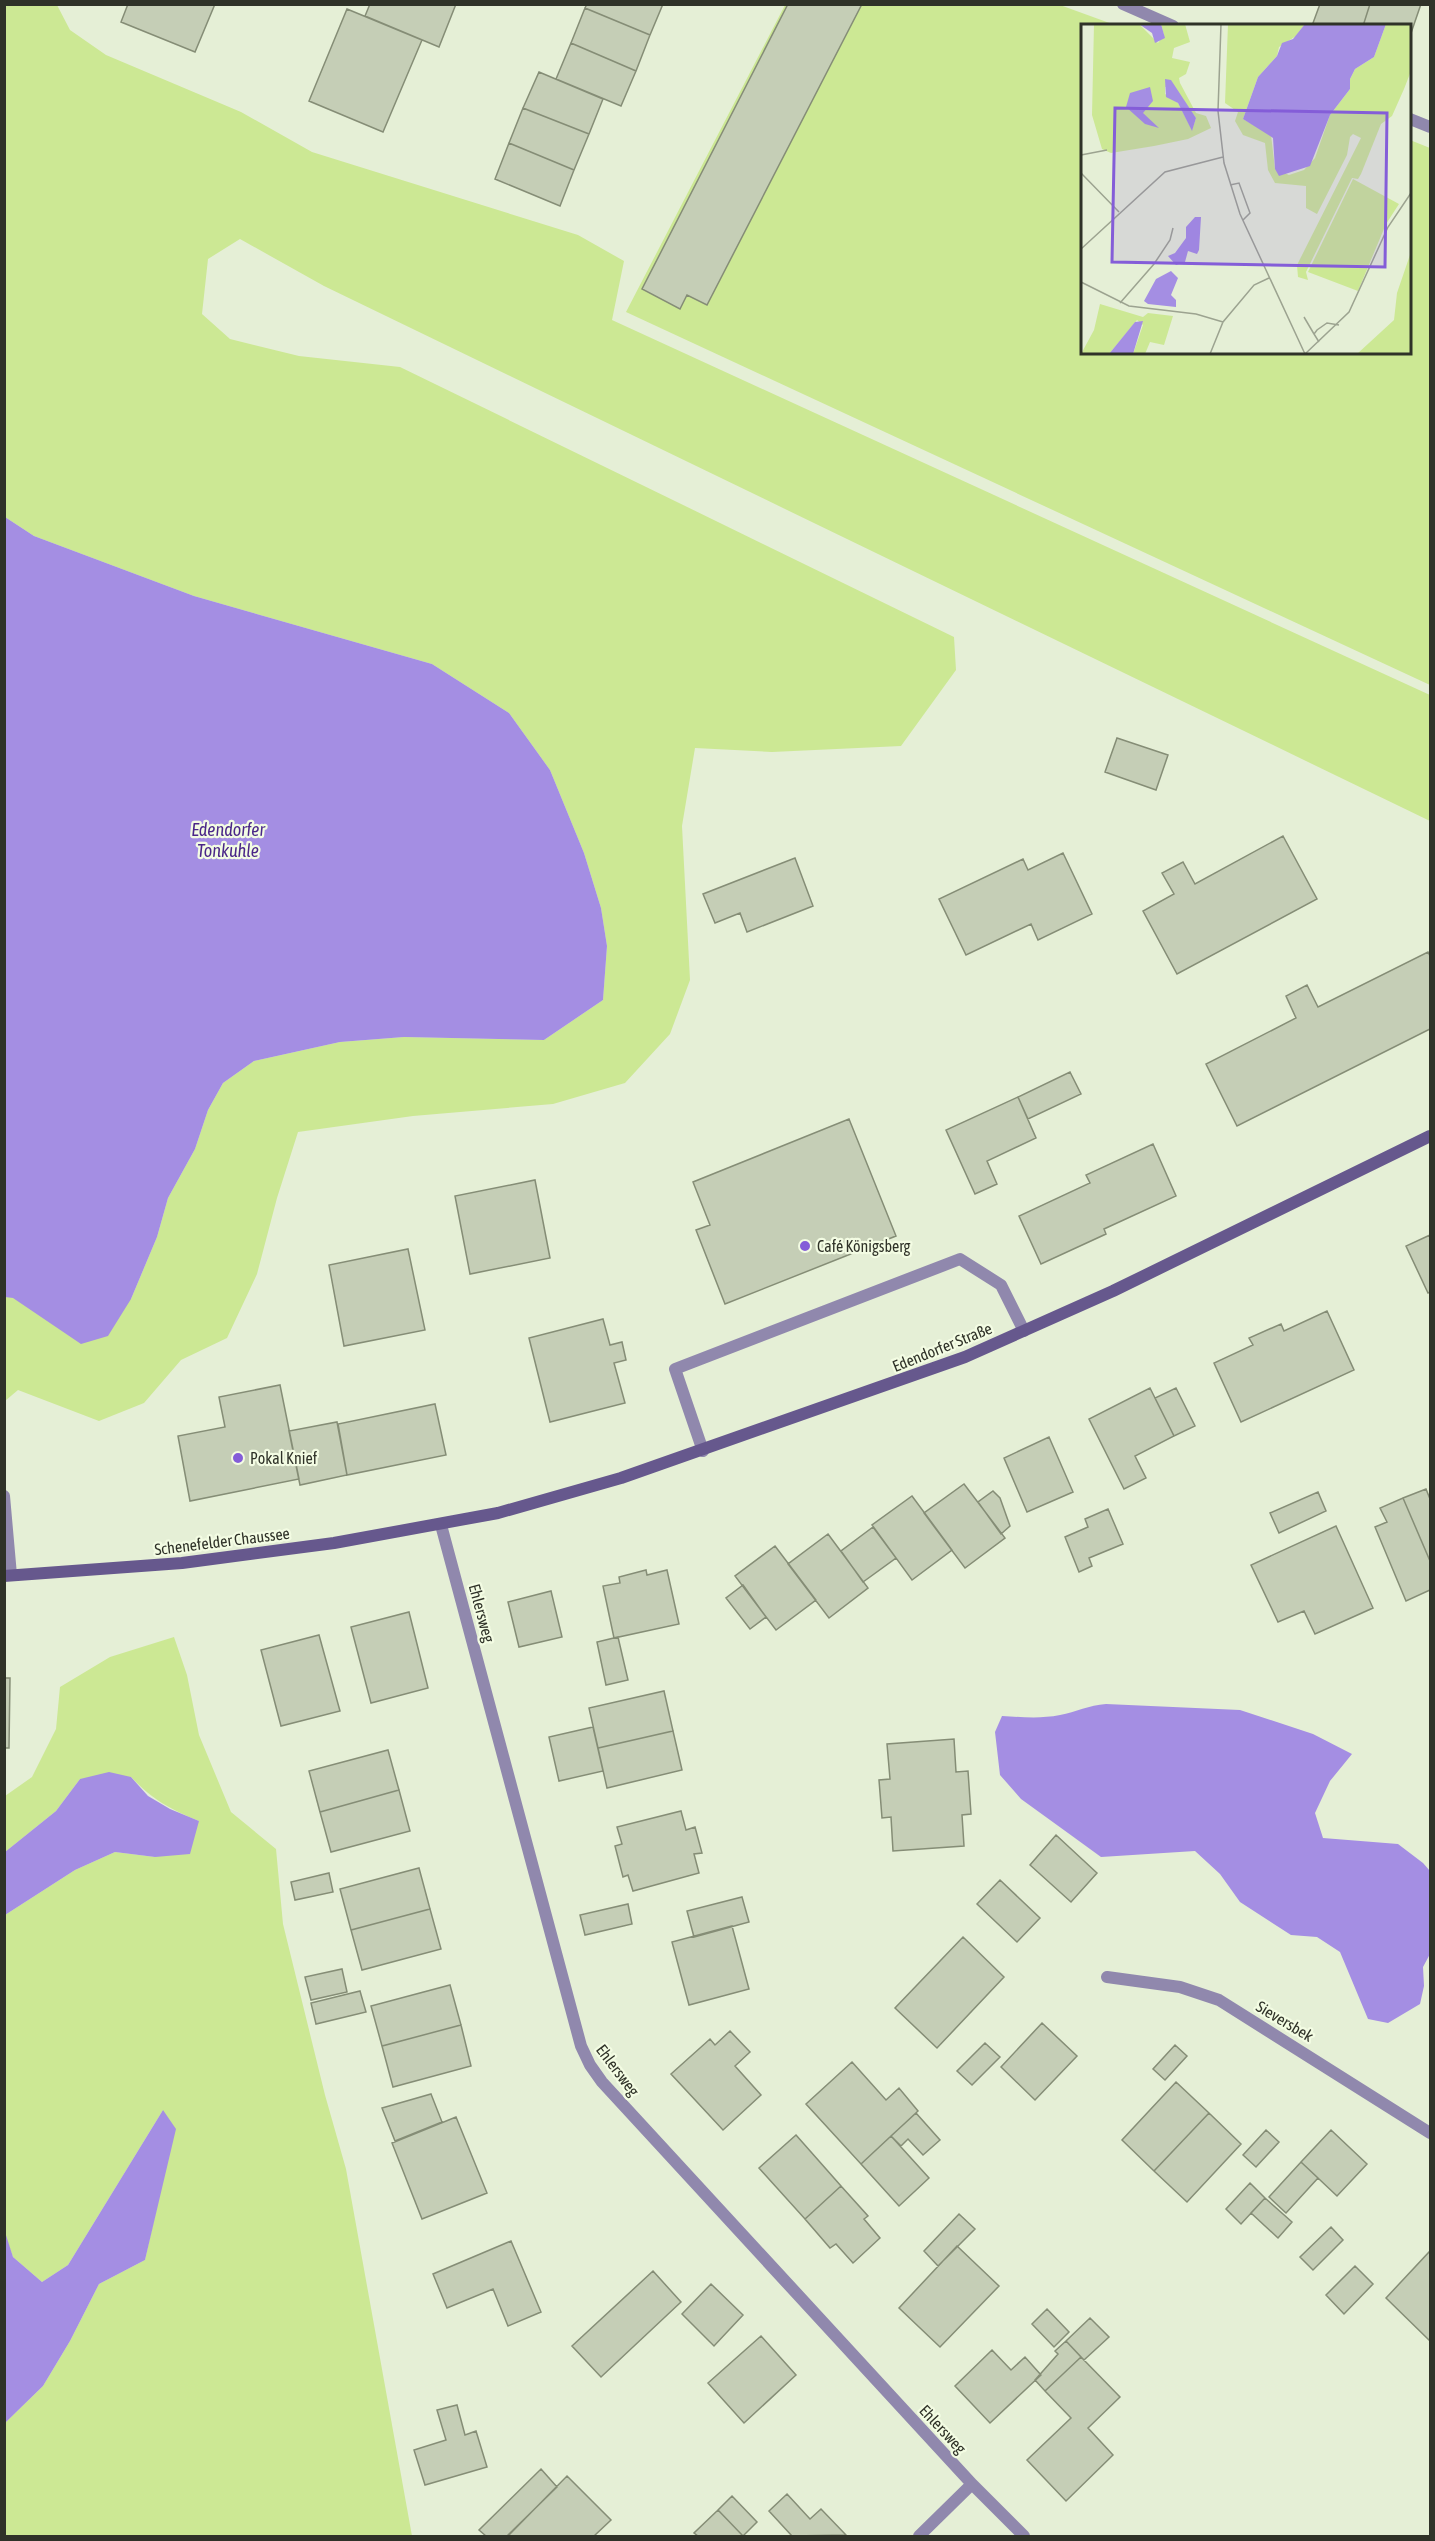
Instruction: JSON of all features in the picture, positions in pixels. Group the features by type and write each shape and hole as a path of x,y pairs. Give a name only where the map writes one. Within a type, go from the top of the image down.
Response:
{"street":[{"path":"1123,4 1168,24"},
{"path":"1411,118 1431,127"},
{"name":"Edendorfer Straße","path":"441,1525 498,1513 621,1478 965,1357 1113,1291 1431,1136"},
{"path":"703,1451 675,1369 960,1259 1001,1285 1024,1331"},
{"path":"4,1496 8,1576"},
{"name":"Schenefelder Chaussee","path":"8,1576 194,1562 334,1543 441,1525"},
{"name":"Ehlersweg","path":"441,1525 580,2046 590,2065 602,2082 972,2484 1024,2536"},
{"name":"Sieversbek","path":"1107,1977 1180,1987 1219,2000 1431,2133"},
{"path":"919,2536 972,2484"}],"green space":[{"path":"5,5 57,5 70,30 106,55 241,112 312,152 578,235 624,261 612,320 1430,695 1430,821 324,286 240,239 208,259 202,314 230,339 299,356 400,367 954,637 956,670 901,746 772,752 695,748 682,826 690,980 670,1034 625,1083 553,1104 413,1116 298,1132 277,1198 257,1274 227,1338 181,1360 144,1403 99,1421 18,1390 5,1401 5,1297 131,1299 157,1237 168,1198 195,1149 208,1110 223,1083 254,1061 340,1042 404,1037 544,1040 603,1000 607,946 601,908 584,853 550,770 509,713 432,664 194,596 34,536 5,517"},
{"path":"785,5 1060,5 1112,24 1081,24 1081,354 1411,354 1411,140 1430,148 1430,685 626,312"},
{"path":"174,1637 187,1675 199,1735 231,1812 276,1849 283,1924 325,2095 346,2169 412,2536 5,2536 5,2423 43,2386 70,2341 99,2284 145,2260 157,2206 163,2110 68,2265 42,2282 13,2257 4,2232 5,1915 75,1870 115,1852 155,1857 199,1821 162,1803 131,1777 80,1779 56,1811 5,1852 5,1796 32,1777 56,1729 60,1687 110,1657"}],"water":[{"name":"Edendorfer Tonkuhle","path":"5,517 34,536 194,596 432,664 509,713 550,770 584,853 601,908 607,946 603,1000 544,1040 404,1037 340,1042 254,1061 223,1083 208,1110 195,1149 168,1198 157,1237 131,1299 108,1336 81,1344 13,1298 5,1297"},
{"path":"1106,1704 1240,1710 1313,1734 1352,1754 1330,1781 1315,1813 1323,1838 1398,1844 1430,1871 1430,1954 1423,1967 1424,1986 1420,2004 1388,2023 1368,2019 1340,1952 1317,1937 1291,1935 1240,1902 1220,1874 1195,1851 1101,1857 1021,1799 1000,1775 995,1732 1002,1716 1053,1716"},
{"path":"109,1772 131,1777 148,1796 170,1809 199,1821 190,1854 155,1857 115,1852 75,1870 5,1915 5,1852 56,1811 80,1779"},
{"path":"163,2110 176,2129 145,2260 99,2284 70,2341 43,2386 5,2423 5,2232 13,2257 42,2282 68,2265"}],"building":[{"path":"128,4 215,4 195,52 121,22"},
{"path":"370,4 456,4 439,47 365,16"},
{"path":"587,4 663,4 650,35 585,8"},
{"path":"788,4 862,4 707,305 687,295 680,309 642,289"},
{"path":"1320,4 1370,4 1364,24 1313,23"},
{"path":"1370,4 1421,4 1411,33 1411,24 1364,24"},
{"path":"585,8 650,35 636,71 571,43"},
{"path":"347,9 422,40 383,132 309,101"},
{"path":"571,43 636,71 621,106 556,79"},
{"path":"539,72 603,99 589,134 523,108"},
{"path":"523,108 589,134 574,170 509,143"},
{"path":"509,143 574,170 560,206 495,179"},
{"path":"1117,738 1168,755 1156,790 1105,772"},
{"path":"1283,836 1317,899 1177,974 1143,911 1174,894 1162,873 1183,862 1195,884"},
{"path":"1063,853 1092,914 1038,940 1031,924 966,955 939,899 1023,859 1028,870"},
{"path":"795,858 813,906 747,932 740,913 715,923 703,894"},
{"path":"1428,952 1430,956 1430,1029 1237,1126 1206,1064 1296,1018 1286,996 1307,985 1318,1007"},
{"path":"1070,1072 1081,1094 1028,1119 1018,1097"},
{"path":"1018,1097 1036,1138 987,1161 997,1184 975,1194 946,1130"},
{"path":"849,1119 896,1236 725,1304 696,1230 710,1225 693,1182"},
{"path":"1153,1144 1176,1196 1104,1229 1106,1234 1041,1264 1019,1216 1090,1183 1086,1175"},
{"path":"535,1180 550,1258 470,1274 455,1196"},
{"path":"1430,1235 1430,1292 1428,1293 1406,1246"},
{"path":"408,1249 425,1330 344,1346 329,1265"},
{"path":"1327,1311 1354,1370 1241,1422 1214,1363 1253,1345 1249,1338 1281,1324 1284,1331"},
{"path":"603,1319 610,1345 622,1342 626,1360 614,1363 625,1403 550,1422 529,1338"},
{"name":"Pokal Knief","path":"280,1385 299,1479 190,1501 178,1436 225,1427 219,1397"},
{"path":"1150,1388 1174,1436 1135,1456 1146,1478 1124,1489 1089,1419"},
{"path":"1176,1388 1195,1426 1174,1436 1155,1398"},
{"path":"435,1404 446,1455 347,1475 338,1424"},
{"path":"337,1422 347,1475 300,1485 289,1431"},
{"path":"1049,1437 1073,1492 1027,1512 1004,1458"},
{"path":"964,1484 1005,1538 965,1568 924,1513"},
{"path":"1426,1489 1430,1499 1430,1561 1403,1498"},
{"path":"993,1491 1000,1498 1010,1526 1001,1534 978,1502"},
{"path":"1318,1492 1326,1511 1279,1533 1270,1513"},
{"path":"912,1496 952,1550 912,1580 872,1525"},
{"path":"1403,1498 1430,1561 1430,1590 1406,1601 1375,1527 1387,1522 1380,1508"},
{"path":"1108,1509 1123,1544 1089,1558 1092,1566 1079,1572 1065,1537 1088,1527 1085,1519"},
{"path":"1336,1526 1373,1608 1315,1634 1304,1611 1278,1622 1251,1565"},
{"path":"873,1527 896,1558 863,1582 841,1551"},
{"path":"828,1534 868,1588 829,1618 788,1564"},
{"path":"775,1546 816,1600 776,1630 735,1576"},
{"path":"646,1570 647,1575 667,1570 679,1624 614,1638 603,1586 620,1583 619,1577"},
{"path":"743,1585 766,1617 750,1629 726,1598"},
{"path":"551,1591 562,1637 519,1647 508,1602"},
{"path":"409,1612 428,1688 371,1703 351,1627"},
{"path":"319,1635 340,1711 281,1726 261,1650"},
{"path":"618,1637 628,1680 606,1685 597,1642"},
{"path":"4,1678 10,1678 9,1748 4,1748"},
{"path":"664,1691 673,1731 598,1748 589,1708"},
{"path":"593,1727 603,1771 559,1781 549,1737"},
{"path":"673,1731 682,1770 607,1788 598,1748"},
{"path":"954,1739 956,1772 968,1771 971,1814 962,1815 964,1846 893,1851 891,1817 882,1818 879,1780 890,1779 887,1744"},
{"path":"388,1750 399,1790 320,1812 309,1771"},
{"path":"399,1790 410,1831 331,1852 320,1812"},
{"path":"681,1811 686,1830 695,1827 702,1853 694,1854 699,1873 633,1891 628,1875 623,1877 615,1846 622,1844 617,1827"},
{"path":"1056,1835 1097,1873 1071,1902 1030,1865"},
{"path":"419,1868 430,1909 351,1930 340,1889"},
{"path":"329,1873 333,1892 295,1900 291,1882"},
{"path":"1000,1880 1040,1918 1017,1942 977,1904"},
{"path":"742,1897 749,1922 694,1937 687,1911"},
{"path":"628,1904 632,1924 585,1935 580,1915"},
{"path":"430,1909 441,1949 362,1970 351,1930"},
{"path":"732,1926 749,1989 689,2005 672,1942"},
{"path":"963,1937 1004,1977 937,2048 895,2008"},
{"path":"342,1969 347,1992 311,2000 305,1977"},
{"path":"450,1985 461,2025 382,2046 371,2006"},
{"path":"360,1991 366,2012 316,2024 311,2003"},
{"path":"1042,2023 1077,2056 1035,2100 1001,2067"},
{"path":"461,2025 471,2066 393,2087 382,2046"},
{"path":"730,2031 750,2052 735,2066 761,2095 723,2130 671,2074 710,2039 715,2045"},
{"path":"985,2043 1000,2057 972,2085 957,2071"},
{"path":"1175,2045 1187,2056 1165,2080 1153,2069"},
{"path":"852,2062 886,2100 899,2088 918,2111 861,2164 806,2104"},
{"path":"1176,2082 1209,2113 1154,2171 1122,2140"},
{"path":"431,2094 442,2122 395,2141 382,2108"},
{"path":"916,2113 940,2140 923,2155 908,2139 901,2146 891,2136"},
{"path":"1209,2113 1241,2144 1187,2202 1154,2171"},
{"path":"456,2117 487,2193 422,2219 392,2143"},
{"path":"1266,2130 1279,2142 1256,2167 1243,2155"},
{"path":"1331,2130 1367,2164 1337,2196 1301,2162"},
{"path":"796,2135 841,2186 805,2219 759,2168"},
{"path":"891,2136 929,2178 899,2206 861,2164"},
{"path":"1301,2162 1318,2178 1286,2213 1269,2197"},
{"path":"1250,2183 1265,2198 1241,2224 1226,2209"},
{"path":"841,2186 868,2216 864,2219 880,2238 853,2263 836,2244 830,2248 805,2219"},
{"path":"1265,2198 1292,2222 1278,2238 1251,2213"},
{"path":"959,2214 975,2229 938,2266 924,2251"},
{"path":"1331,2227 1343,2240 1313,2270 1300,2257"},
{"path":"511,2241 541,2312 508,2326 493,2289 447,2308 433,2274"},
{"path":"957,2246 999,2286 940,2347 899,2308"},
{"path":"1430,2251 1430,2341 1386,2298"},
{"path":"1355,2266 1373,2284 1344,2314 1326,2295"},
{"path":"653,2271 681,2302 601,2377 572,2346"},
{"path":"711,2284 743,2315 714,2346 682,2314"},
{"path":"1047,2309 1069,2332 1054,2347 1032,2324"},
{"path":"1090,2318 1109,2337 1084,2360 1066,2341"},
{"path":"761,2336 796,2375 744,2423 708,2383"},
{"path":"1066,2341 1081,2357 1045,2391 1035,2380 1058,2354 1055,2351"},
{"path":"992,2350 1011,2370 1025,2357 1041,2375 990,2423 955,2386"},
{"path":"1081,2357 1120,2397 1088,2428 1113,2455 1066,2501 1027,2460 1071,2418 1045,2391"},
{"path":"457,2405 465,2435 476,2431 487,2467 425,2485 414,2450 446,2440 437,2410"},
{"path":"541,2469 557,2487 507,2536 486,2536 479,2530"},
{"path":"567,2476 611,2520 594,2536 508,2536"},
{"path":"787,2494 810,2519 821,2509 846,2535 792,2536 769,2511"},
{"path":"732,2496 757,2522 743,2536 718,2510"},
{"path":"718,2510 743,2536 698,2536 694,2533"}],"place":[{"name":"Café Königsberg","path":"805,1246"},
{"name":"Pokal Knief","path":"238,1458"}]}
